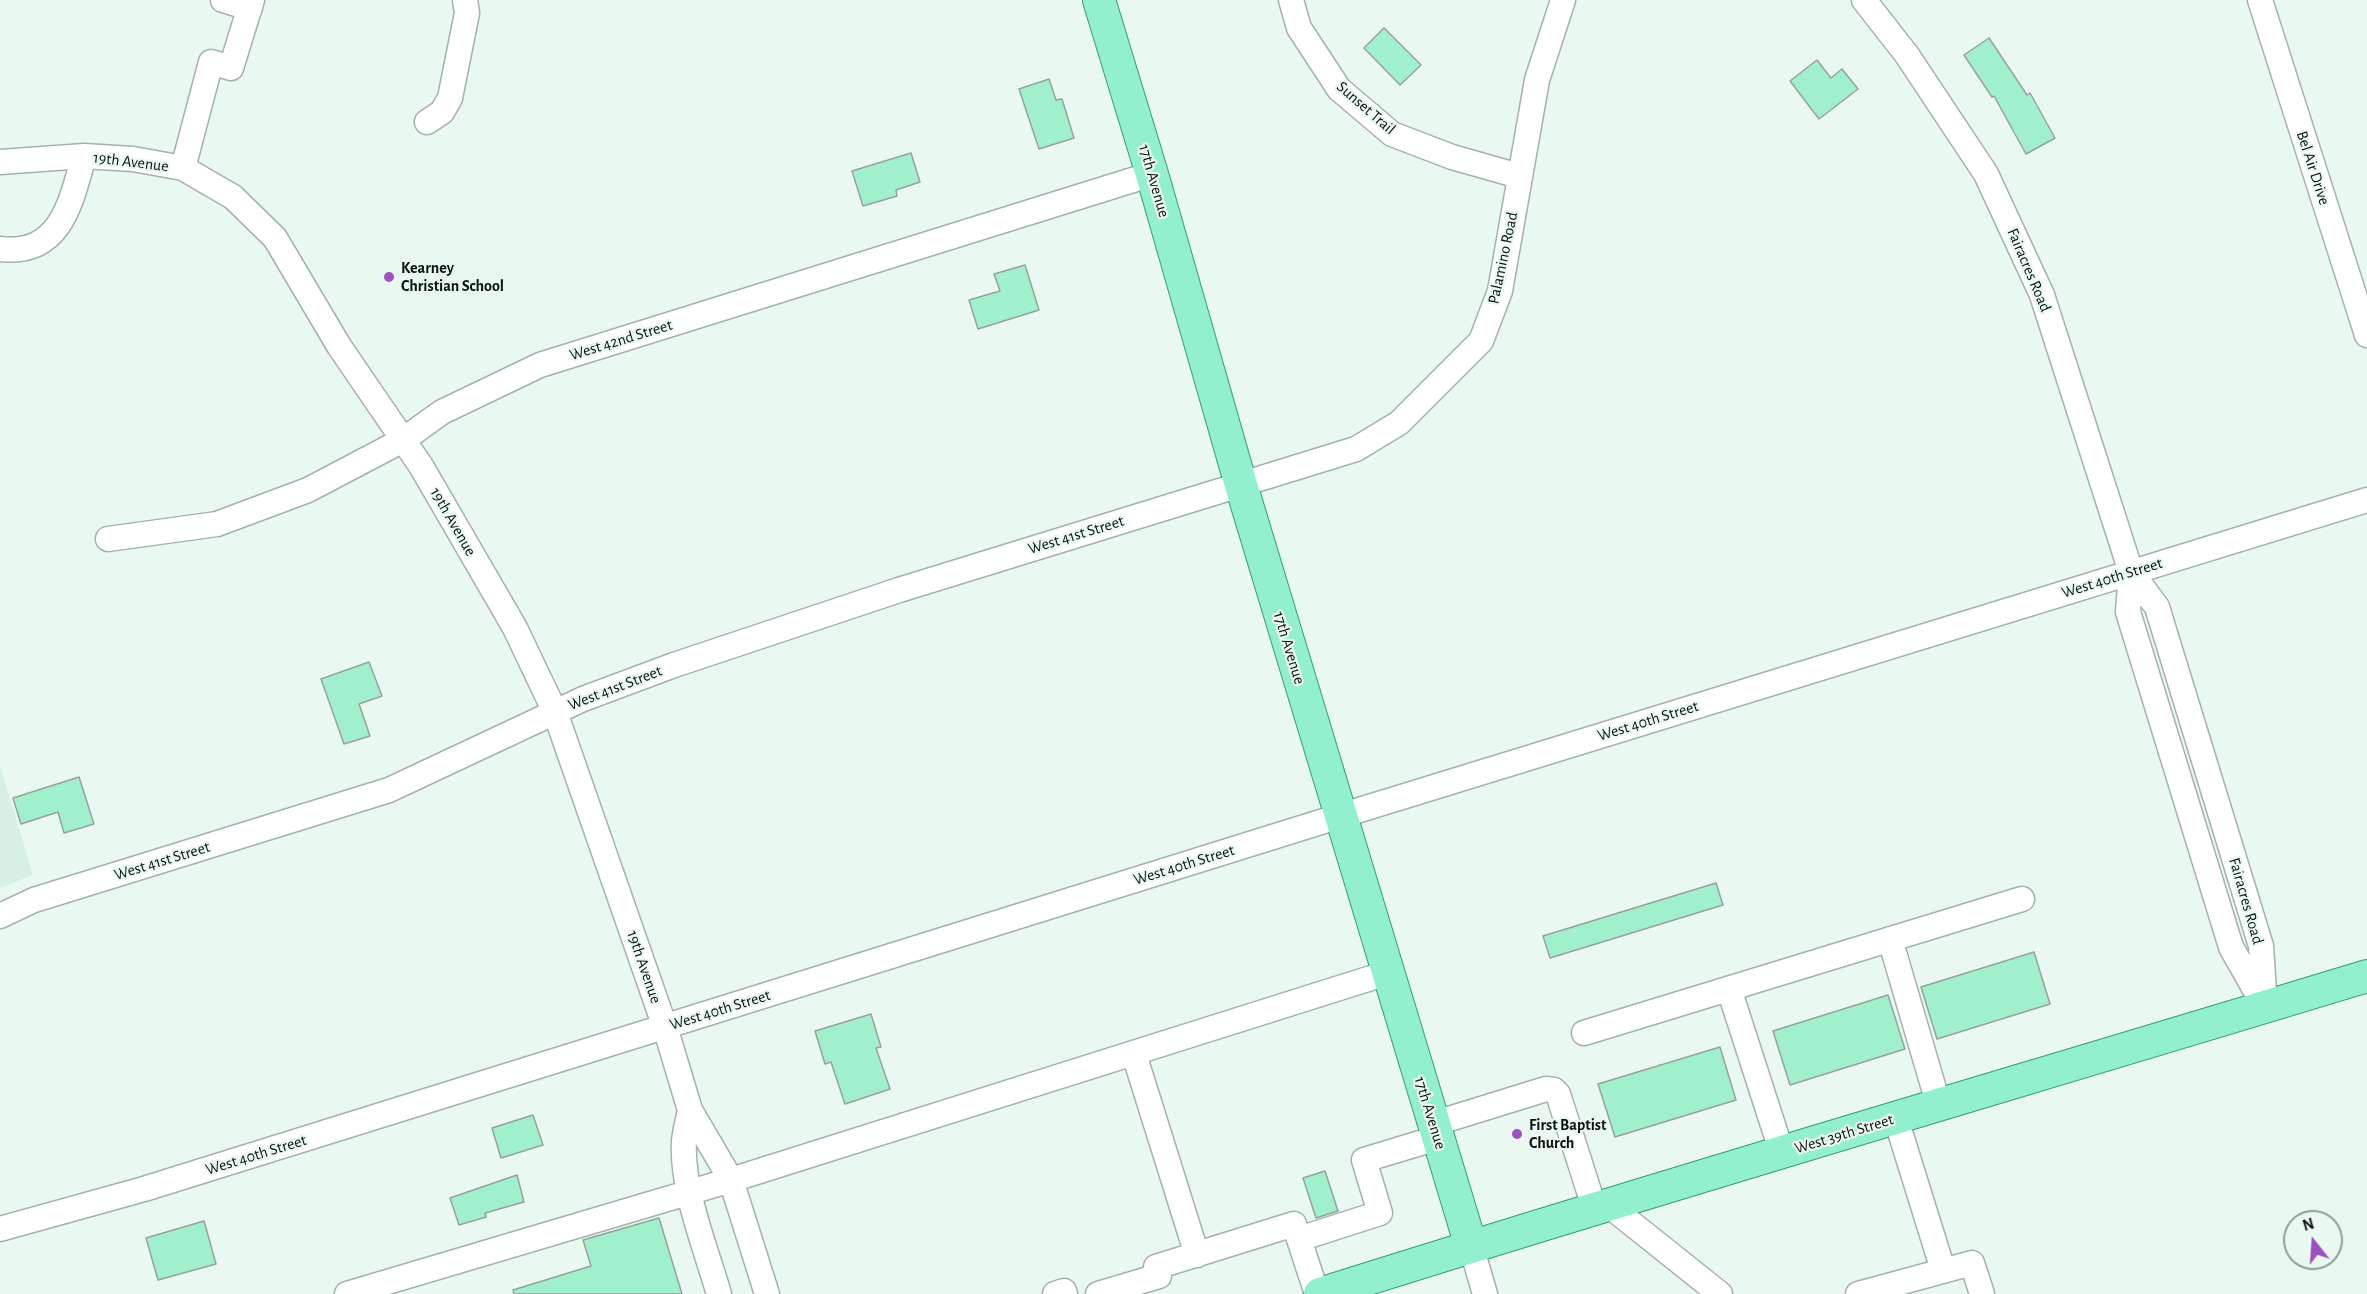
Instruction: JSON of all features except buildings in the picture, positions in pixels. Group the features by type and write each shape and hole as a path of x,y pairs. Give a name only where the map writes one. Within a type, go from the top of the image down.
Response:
{"main road":[{"name":"17th Avenue","path":"1099,0 1152,174 1240,485 1471,1246"},
{"name":"West 39th Street","path":"1318,1294 1600,1205 1896,1119 2367,976"}],"street":[{"path":"183,168 211,62 231,68 251,4 223,0"},
{"path":"427,122 442,112 450,98 468,13 465,0"},
{"name":"Sunset Trail","path":"1291,0 1299,28 1339,89 1392,134 1452,157 1519,176"},
{"name":"Palamino Road","path":"1240,485 1356,449 1399,423 1458,368 1481,341 1500,291 1537,80 1563,0"},
{"name":"Fairacres Road","path":"1864,0 1907,56 1986,174 2042,295 2131,572 2157,608 2260,946 2265,1007"},
{"name":"Bel Air Drive","path":"2260,0 2367,335"},
{"path":"0,249 12,251 47,240 69,208 84,156"},
{"name":"19th Avenue","path":"0,162 84,156 133,159 183,168 234,197 274,238 339,346 403,440 515,628 555,712 665,1027 690,1110 731,1180 767,1294"},
{"name":"West 42nd Street","path":"108,539 217,524 308,490 403,440 442,412 540,365 1152,174"},
{"name":"West 41st Street","path":"0,916 34,900 389,790 555,712 674,665 898,590 1240,485"},
{"name":"West 40th Street","path":"0,1228 156,1186 1340,816 2367,500"},
{"path":"1584,1034 2022,899"},
{"path":"1890,939 1939,1106"},
{"path":"347,1294 690,1193 1387,973"},
{"path":"1729,989 1782,1153"},
{"path":"1134,1054 1197,1255"},
{"path":"1299,1239 1380,1213 1364,1160 1546,1089 1554,1090 1558,1094 1600,1205 1720,1294"},
{"name":"19th Avenue","path":"690,1110 684,1152 690,1193 719,1294"},
{"path":"1896,1119 1943,1270"},
{"path":"1098,1294 1159,1276 1156,1267 1294,1224 1318,1294"},
{"name":"17th Avenue","path":"1471,1246 1485,1294"},
{"path":"1858,1294 1972,1263 1982,1294"},
{"path":"1055,1294 1064,1291 1065,1294"}],"shaded area":[{"path":"0,765 33,875 0,888"}],"place":[{"name":"Kearney Christian School","path":"389,277"},
{"name":"First Baptist Church","path":"1517,1134"}]}
